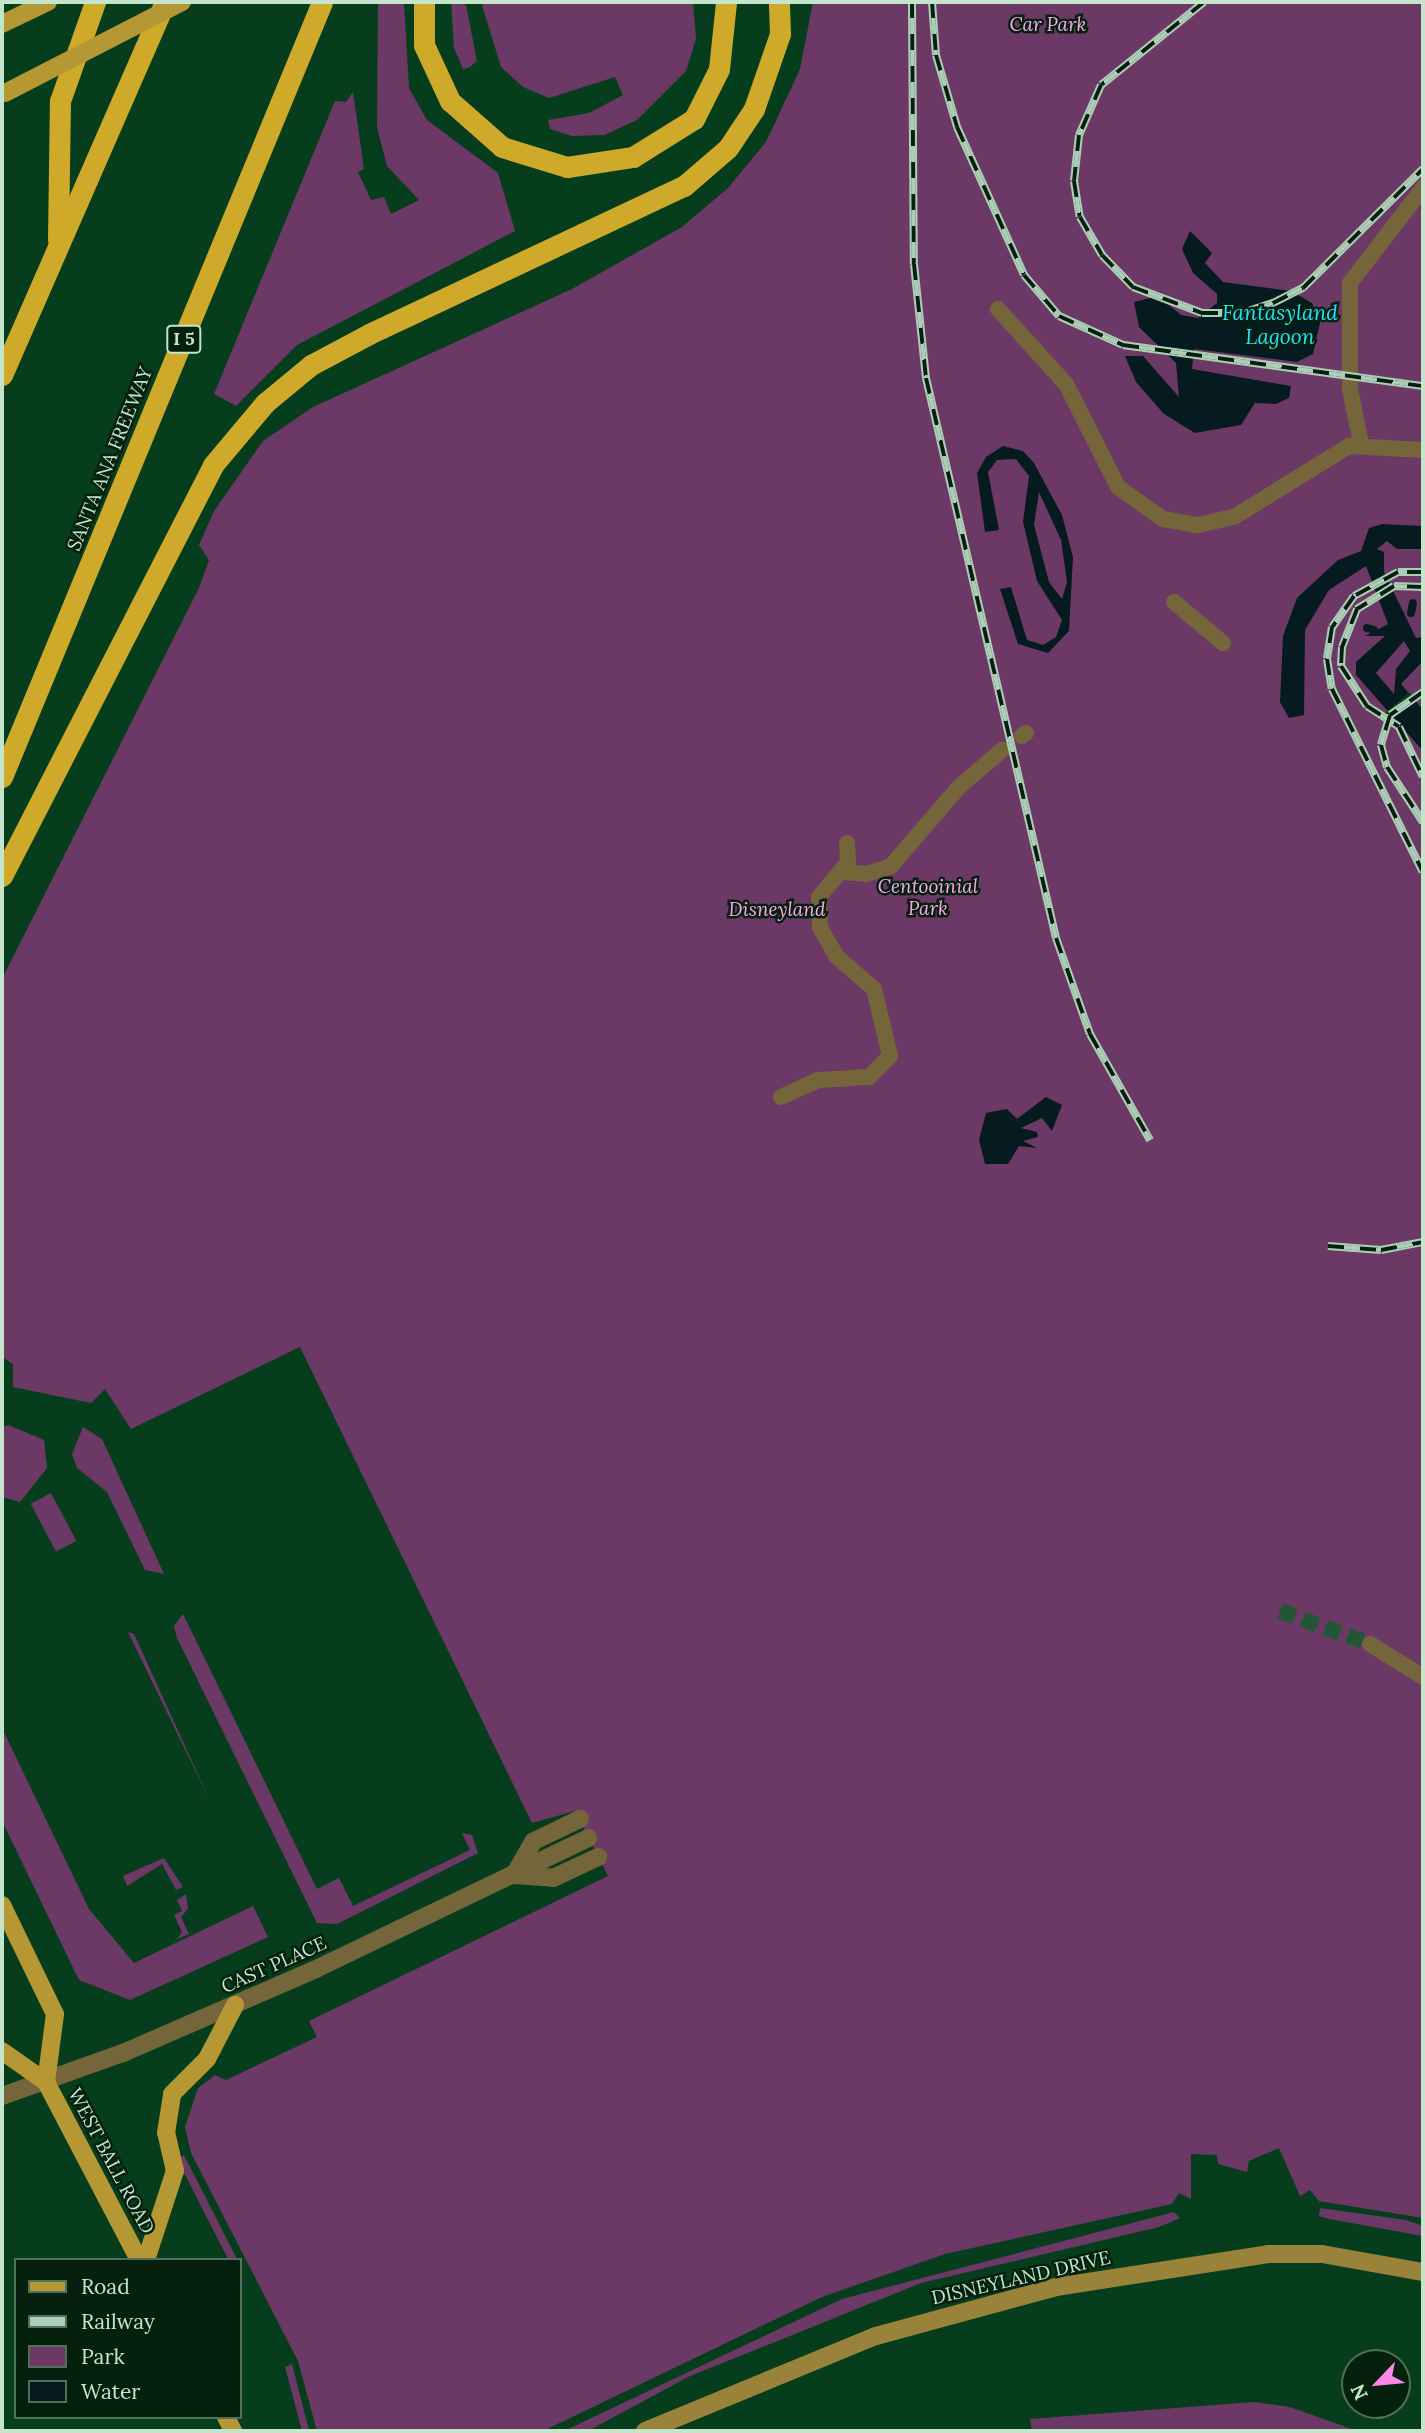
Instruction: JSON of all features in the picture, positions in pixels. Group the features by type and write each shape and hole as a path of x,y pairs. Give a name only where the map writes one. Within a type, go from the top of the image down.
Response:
{"highway":[{"path":"58,249 60,101 95,2"},
{"path":"2,375 165,2"},
{"name":"SANTA ANA FREEWAY","path":"2,777 322,2"},
{"path":"424,2 421,27 432,69 474,126 502,147 578,167 633,157 694,119 723,57 726,2"},
{"path":"2,876 213,465 265,403 311,365 369,334 684,186 728,148 754,109 780,34 779,2"}],"main road":[{"path":"4,94 182,2"},
{"path":"2,24 41,6"},
{"name":"WEST BALL ROAD","path":"2,1905 55,2014 46,2082"},
{"path":"147,2258 175,2171 166,2133 172,2094 207,2059 235,2005"},
{"name":"WEST BALL ROAD","path":"2,2051 46,2082 138,2258"},
{"name":"DISNEYLAND DRIVE","path":"645,2431 876,2336 1056,2287 1268,2254 1322,2254 1423,2272"}],"street":[{"path":"1361,444 1353,418 1350,284 1423,188"},
{"path":"998,309 1058,371 1118,487 1163,519 1198,525 1234,517 1326,456 1361,444 1423,450"},
{"path":"1174,602 1223,643"},
{"path":"841,872 867,874 891,866 959,787 1002,751"},
{"path":"781,1097 818,1080 869,1077 890,1056 870,981 836,957 820,927 819,897 841,872 847,844"},
{"path":"1370,1644 1423,1677"},
{"path":"513,1875 534,1841 580,1819"},
{"name":"CAST PLACE","path":"2,2096 46,2082 235,2005 588,1838"},
{"name":"CAST PLACE","path":"513,1875 553,1878 598,1857"}],"green space":[{"path":"404,2 409,88 427,120 498,173 515,231 297,345 236,406 214,394 335,101 346,102 353,92 364,169 358,172 371,200 384,197 391,214 419,200 387,166 377,127 378,3"},
{"path":"451,2 466,5 477,61 463,69 454,48"},
{"path":"481,2 693,2 696,39 686,71 637,120 604,135 572,136 550,129 548,120 589,113 623,95 615,77 549,98 523,87 501,67"},
{"name":"Disneyland","path":"813,2 1423,2 1423,2218 1319,2201 1310,2190 1300,2196 1279,2148 1249,2161 1247,2172 1218,2164 1217,2155 1191,2154 1191,2199 1179,2193 1172,2204 945,2254 822,2297 543,2431 317,2431 298,2361 191,2153 185,2127 198,2088 215,2075 226,2080 317,2037 309,2021 608,1876 575,1811 532,1823 300,1347 131,1429 105,1389 91,1403 13,1387 13,1364 2,1357 2,979 199,588 209,560 199,545 214,511 263,441 313,407 572,289 682,227 728,188 766,142 800,69"},
{"path":"8,1425 44,1440 47,1468 20,1502 2,1497 2,1427"},
{"path":"83,1427 102,1439 164,1574 145,1570 107,1492 77,1468 72,1454"},
{"path":"51,1493 76,1541 56,1551 31,1504"},
{"path":"183,1614 317,1889 339,1878 353,1906 470,1850 462,1833 472,1835 478,1853 337,1924 317,1923 177,1638 174,1626"},
{"path":"128,1632 134,1634 210,1801"},
{"path":"2,1728 89,1909 134,1963 253,1906 268,1937 130,2000 79,1980 2,1821"},
{"path":"164,1858 183,1887 176,1890 162,1864 127,1886 123,1876"},
{"path":"186,1894 188,1909 181,1917 189,1934 177,1939 182,1932 174,1915 182,1911 177,1900"},
{"path":"184,2155 236,2258 228,2258 177,2159"},
{"path":"1320,2208 1406,2220 1423,2226 1423,2236 1329,2219 1319,2216"},
{"path":"1174,2212 1180,2218 1159,2227 921,2283 688,2377 588,2431 564,2431 842,2299"},
{"path":"292,2364 310,2431 302,2431 285,2367"},
{"path":"1254,2402 1290,2407 1357,2431 1032,2431 1030,2419"}],"water":[{"name":"Fantasyland Lagoon","path":"1190,231 1212,253 1205,263 1223,282 1291,291 1312,303 1320,323 1313,354 1297,362 1194,349 1192,369 1291,386 1289,398 1276,404 1255,403 1241,425 1195,433 1164,414 1136,382 1125,356 1143,356 1179,397 1176,363 1139,327 1134,302 1158,296 1181,315 1198,318 1217,303 1217,294 1193,273 1182,249"},
{"path":"1003,446 1023,451 1034,463 1062,515 1073,557 1069,631 1048,653 1018,644 1000,589 1011,587 1027,640 1043,645 1056,637 1062,620 1037,581 1023,522 1029,476 1016,459 997,460 988,472 999,530 985,532 977,473 986,457","holes":["1039,492 1061,540 1067,582 1062,599 1049,582 1034,525"]},
{"path":"1382,524 1423,526 1423,549 1397,549 1387,541 1377,549 1384,552 1384,572 1416,638 1423,637 1423,661 1401,684 1423,710 1423,751 1356,675 1356,662 1385,636 1365,636 1388,624 1366,566 1329,590 1305,630 1304,715 1289,718 1280,702 1283,636 1297,598 1338,560 1361,551 1369,528","holes":["1404,641 1410,651 1396,669 1394,694 1376,673"]},
{"path":"1046,1097 1062,1105 1052,1131 1042,1118 1021,1128 1037,1132 1038,1137 1023,1141 1037,1148 1019,1146 1008,1164 985,1164 979,1140 986,1113 1007,1109 1017,1119"}],"pier":[{"path":"1409,692 1415,699 1390,720 1384,714"}],"waterway":[{"path":"1411,613 1413,603"},
{"path":"1367,628 1374,630"}],"tunnel":[{"path":"1280,1611 1370,1644"}],"railway":[{"path":"912,2 914,264 926,378 1056,938 1090,1034 1150,1140"},
{"path":"932,2 936,55 957,127 1024,275 1059,316 1123,345 1423,386"},
{"path":"1204,2 1101,85 1079,135 1074,181 1080,217 1102,255 1133,287 1202,313 1242,313 1273,303 1303,288 1423,169"},
{"path":"1423,572 1398,572 1354,596 1332,627 1327,659 1332,689 1423,872"},
{"path":"1423,587 1394,586 1357,609 1342,647 1341,666 1367,706 1399,727 1423,777"},
{"path":"1423,692 1390,715 1381,745 1387,767 1423,822"},
{"path":"1328,1246 1381,1250 1423,1242"}],"park label":[{"name":"Car Park","path":"1048,25"},
{"name":"Centooinial Park","path":"928,898"}]}
